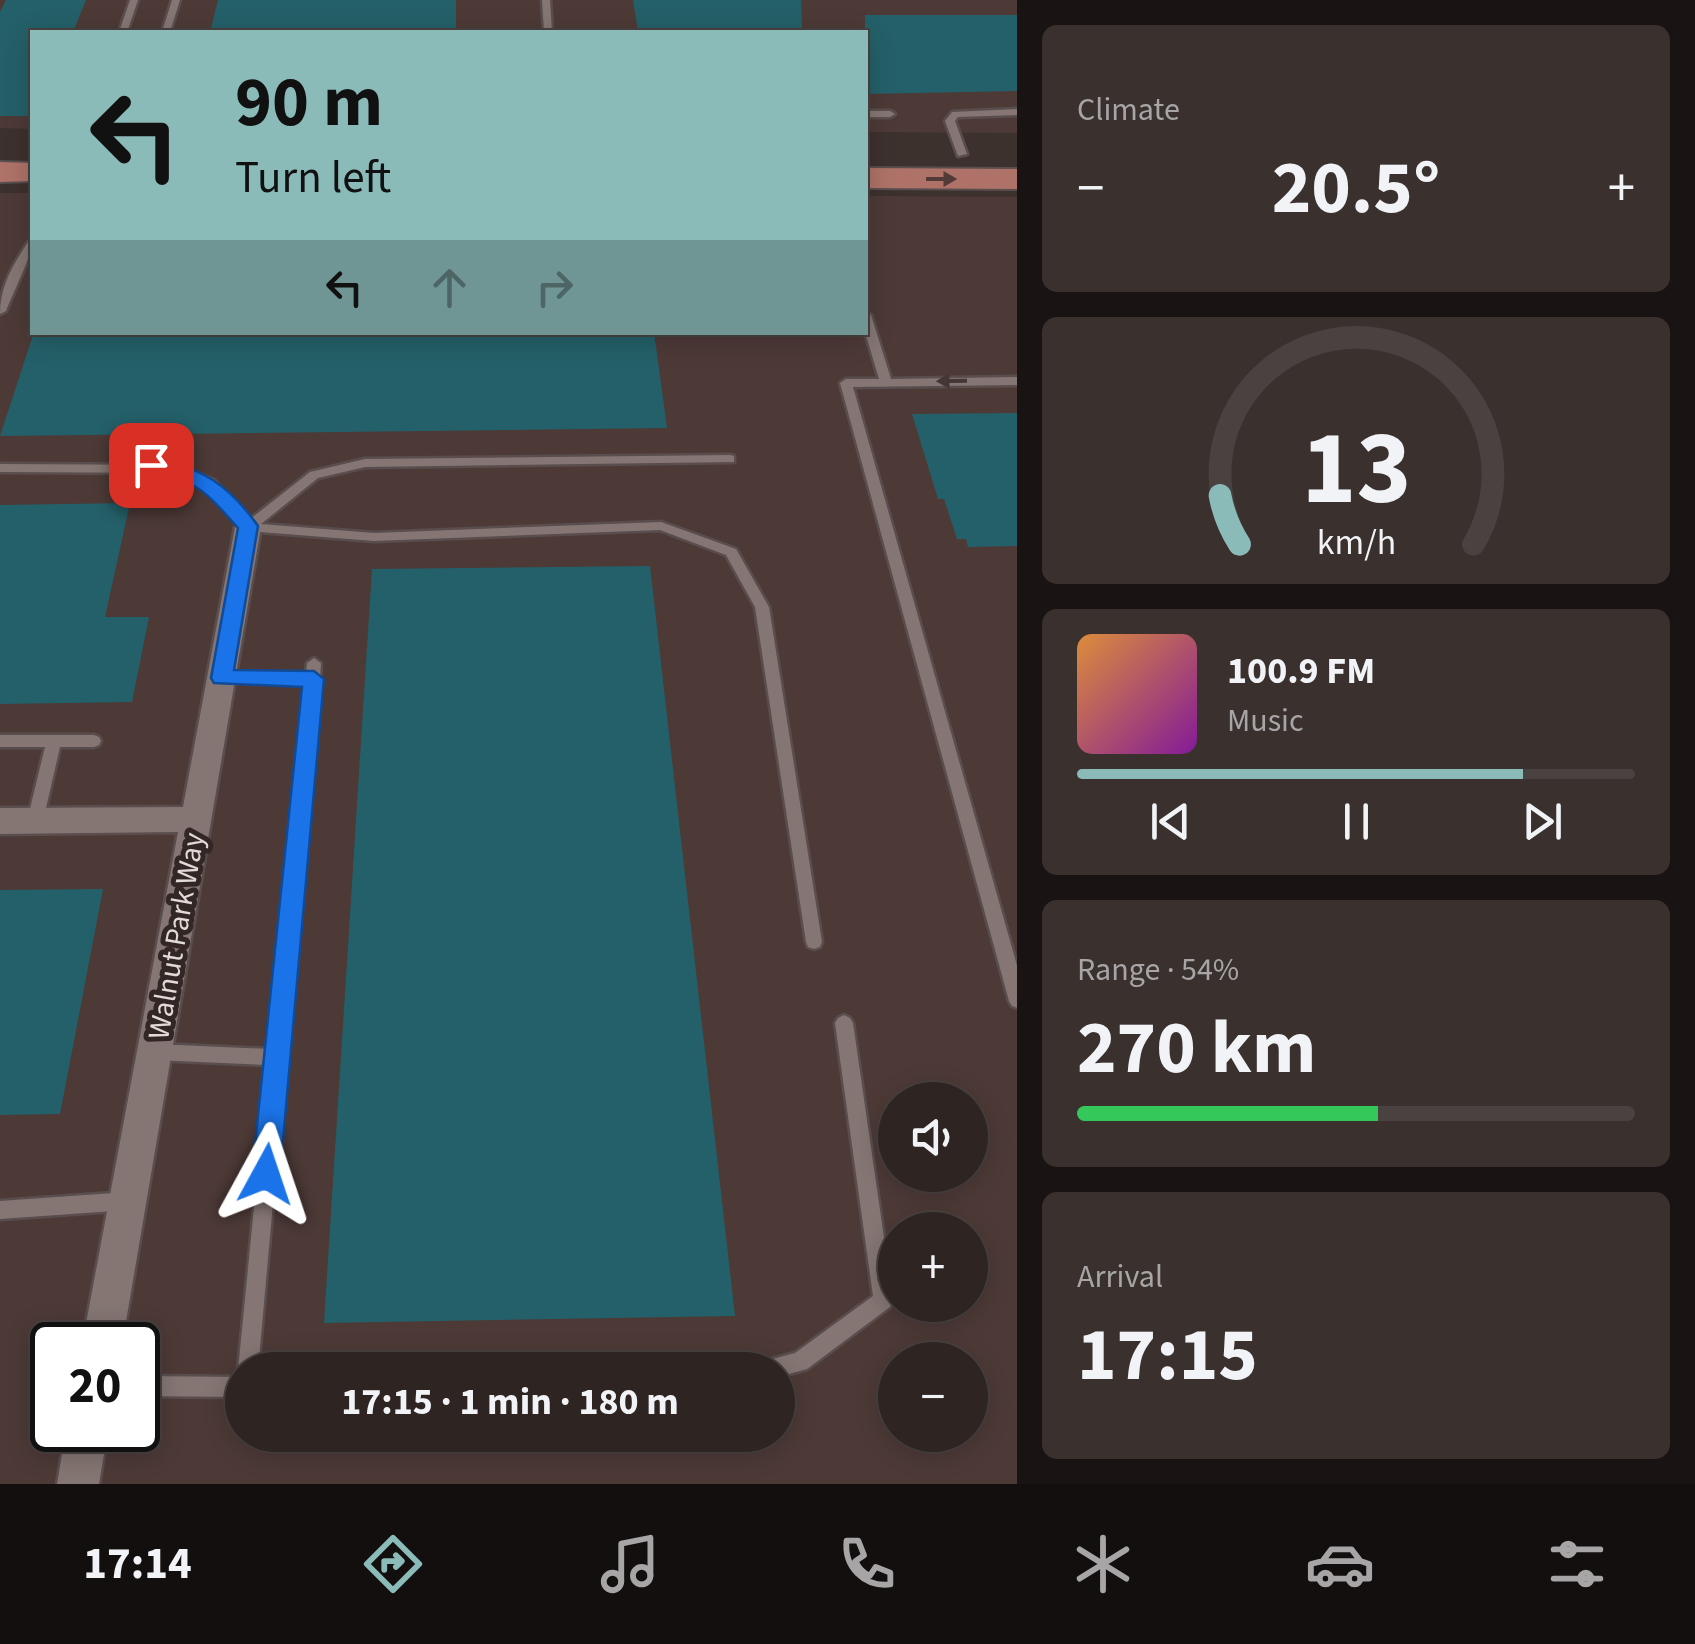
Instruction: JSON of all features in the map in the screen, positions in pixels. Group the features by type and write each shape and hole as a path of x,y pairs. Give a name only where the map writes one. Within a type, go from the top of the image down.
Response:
{"main road":[{"path":"0,148 30,148"},
{"path":"868,153 1017,154"},
{"path":"0,172 30,172"},
{"path":"868,178 1017,179"}],"street":[{"name":"Walnut Park Way","path":"106,1322 248,526"},
{"path":"0,822 197,819"},
{"path":"78,1484 83,1452"}],"lane":[{"path":"124,30 134,0"},
{"path":"167,30 176,0"},
{"path":"546,0 548,30"},
{"path":"962,154 950,121 955,114 1017,112"},
{"path":"868,114 890,114"},
{"path":"0,311 18,265 30,247"},
{"path":"868,325 886,382"},
{"path":"1017,381 846,382 1017,997"},
{"path":"248,526 314,475 364,464 730,458"},
{"path":"0,468 178,468 209,483 248,526 374,537 661,526 731,552 762,607 814,942"},
{"path":"222,678 314,671 250,1352"},
{"path":"0,741 94,741"},
{"path":"35,821 54,741"},
{"path":"795,1363 883,1300 844,1023"},
{"path":"155,1052 277,1057"},
{"path":"0,1210 128,1201"},
{"path":"160,1386 225,1387"}],"shaded area":[{"path":"0,0 1017,0 1017,133 868,132 868,30 30,30 30,129 0,128"},
{"path":"0,193 30,193 30,335 868,335 868,196 1017,197 1017,1484 0,1484"}],"building":[{"path":"6,0 86,0 74,30 30,30 30,116 0,116 0,12"},
{"path":"218,0 456,0 456,30 210,30"},
{"path":"633,0 801,0 802,30 638,30"},
{"path":"865,15 1017,15 1017,91 868,94"},
{"path":"33,335 654,335 667,428 0,436"},
{"path":"1017,413 1017,546 968,547 966,539 957,539 944,499 938,499 912,414"},
{"path":"130,503 105,617 149,617 132,702 0,704 0,505"},
{"path":"650,566 735,1316 324,1323 372,569"},
{"path":"103,889 60,1114 0,1115 0,890"}],"route":[{"path":"151,465 178,468 209,483 248,526 222,678 314,679 266,1174"}]}
